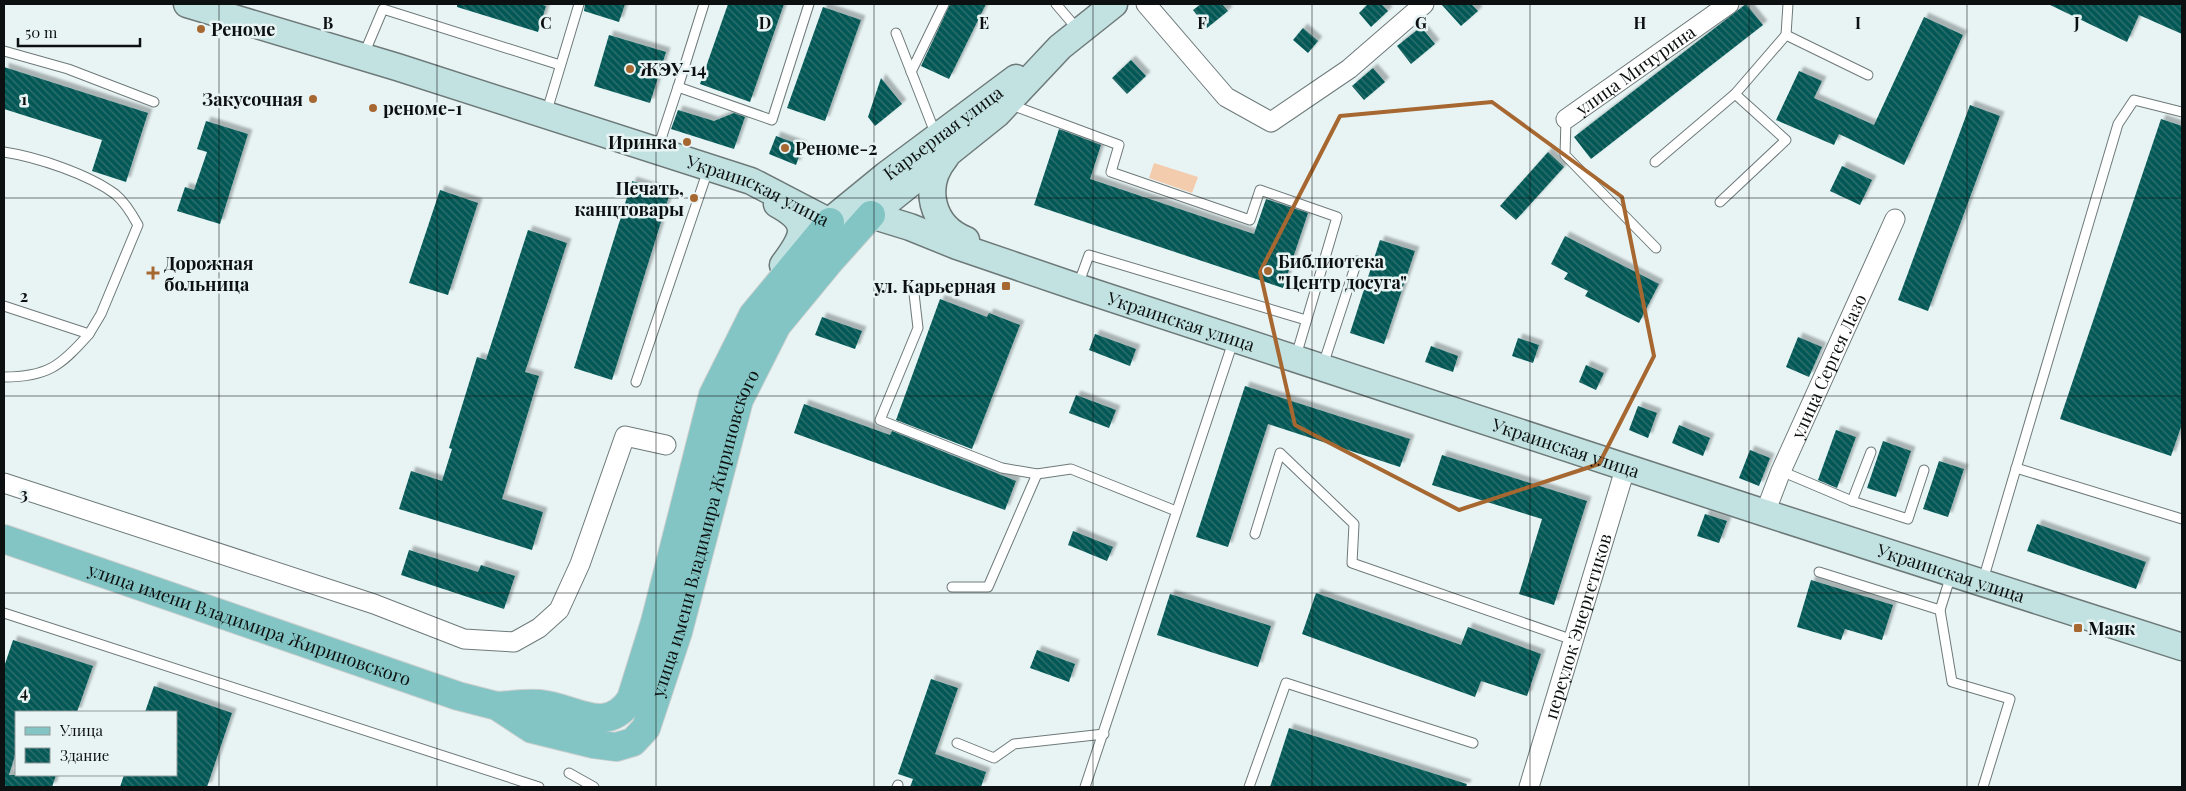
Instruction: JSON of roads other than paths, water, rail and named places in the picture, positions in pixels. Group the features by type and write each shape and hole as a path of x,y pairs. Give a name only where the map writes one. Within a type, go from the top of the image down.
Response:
{"main road":[{"name":"Украинская улица","path":"186,4 223,10 362,57 546,114 751,181 830,222 841,224 858,216 871,215 910,227 965,249 1072,286 1765,513 2182,647"},
{"name":"Карьерная улица","path":"830,222 874,185 980,103 1114,4"},
{"name":"Карьерная улица","path":"871,215 997,114 1069,39"},
{"path":"950,152 938,166 932,186 933,202 941,221 959,237 1025,263 1072,286"},
{"path":"711,168 794,213 802,227 801,238 797,247 768,285 753,315"},
{"name":"улица имени Владимира Жириновского","path":"497,706 532,729 616,748 633,742 646,728 678,632 739,400 777,325 828,262 871,215"},
{"name":"улица имени Владимира Жириновского","path":"4,539 458,696 497,706 540,704 602,718 614,716 627,704 655,622 714,395 753,315 830,222"}],"street":[{"path":"1146,4 1226,97 1271,122 1349,69 1424,4"},
{"name":"улица Мичурина","path":"1566,119 1729,4"},
{"name":"улица Сергея Лазо","path":"1765,513 1781,472 1895,219"},
{"path":"4,484 374,604 464,639 514,642 539,628 559,610 580,564 625,436 666,446"},
{"name":"переулок Энергетиков","path":"1529,787 1626,466"}],"lane":[{"path":"546,114 579,4"},
{"path":"658,150 704,4"},
{"path":"678,87 772,120 809,4"},
{"path":"912,72 944,4"},
{"path":"1056,4 1069,39"},
{"path":"1655,162 1735,94 1786,35 1788,4"},
{"path":"362,57 383,9 560,65"},
{"path":"896,33 934,130"},
{"path":"1786,35 1868,75"},
{"path":"4,51 68,69 154,102"},
{"path":"1720,202 1786,140 1735,94"},
{"path":"1982,582 2118,124 2134,100 2182,112"},
{"path":"1017,107 1119,145 1111,172 1231,214 1250,220 1260,190 1337,218 1295,359"},
{"path":"1566,119 1565,155 1656,248"},
{"path":"4,152 45,160 115,194 130,210 138,225 101,314 89,334 72,354 48,371 24,377 4,377"},
{"path":"636,382 711,168"},
{"path":"1072,286 1089,255 1306,320"},
{"path":"1322,368 1356,262"},
{"path":"913,284 918,328 880,420 1002,468 1037,474 1071,469 1176,510"},
{"path":"4,306 89,334"},
{"path":"1085,787 1234,339"},
{"path":"1852,500 1871,452"},
{"path":"1255,534 1280,453 1354,524 1352,564 1573,640"},
{"path":"2016,468 2182,519"},
{"path":"1781,472 1852,500 1908,519 1924,470"},
{"path":"952,587 988,587 1037,474"},
{"path":"1819,572 1940,610"},
{"path":"1952,573 1940,610 1952,682 2010,700 1983,787"},
{"path":"4,613 539,787"},
{"path":"1249,787 1286,683 1473,743"},
{"path":"957,743 994,758 1014,744 1104,734"},
{"path":"569,773 594,787"}],"place":[{"name":"Реноме","path":"201,29"},
{"name":"ЖЭУ-14","path":"630,69"},
{"name":"Закусочная","path":"313,99"},
{"name":"реноме-1","path":"373,108"},
{"name":"Иринка","path":"687,142"},
{"name":"Реноме-2","path":"785,148"},
{"name":"Печать, канцтовары","path":"694,198"},
{"name":"Библиотека \"Центр досуга\"","path":"1268,271"},
{"name":"Дорожная больница","path":"153,273"},
{"name":"ул. Карьерная","path":"1006,286"},
{"name":"Маяк","path":"2078,628"}]}
